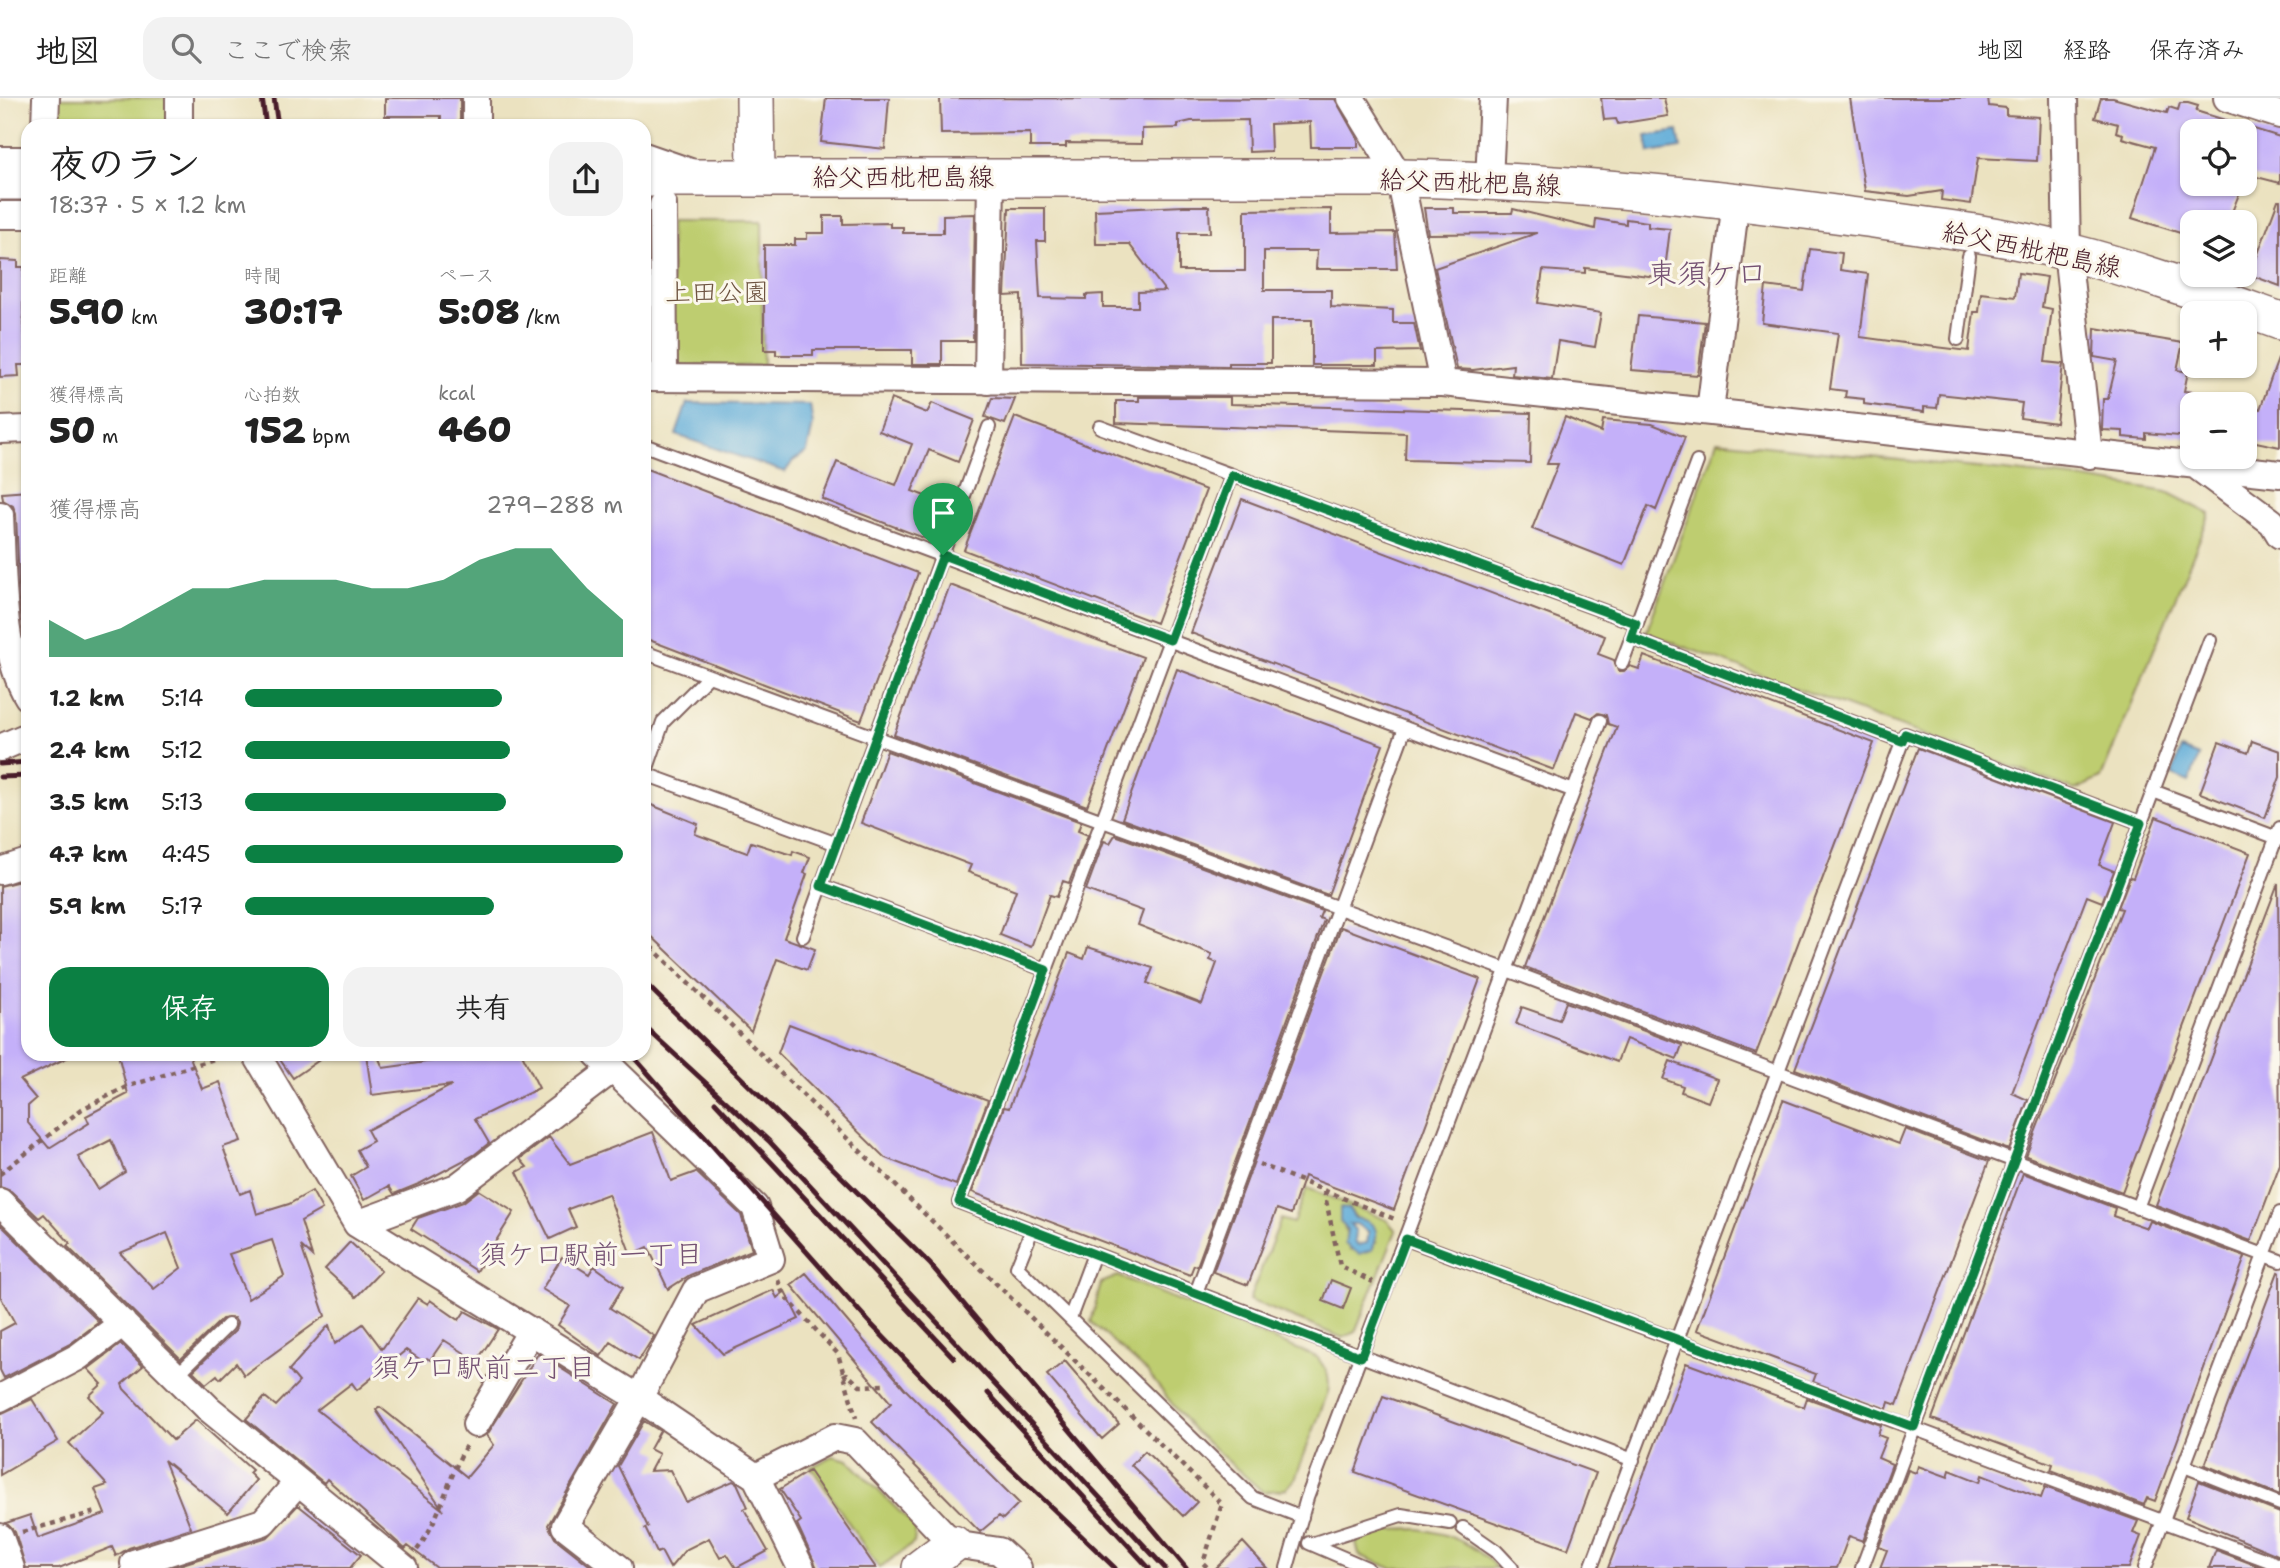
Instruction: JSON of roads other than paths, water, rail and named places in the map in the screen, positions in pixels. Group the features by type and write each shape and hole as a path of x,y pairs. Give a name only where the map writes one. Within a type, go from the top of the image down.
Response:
{"main road":[{"path":"755,98 756,176"},
{"name":"給父西枇杷島線","path":"651,196 701,176 1489,180 1735,201 1992,236 2067,251 2280,320"},
{"path":"0,181 21,181"},
{"path":"921,1568 953,1544"}],"street":[{"path":"45,119 46,98"},
{"path":"179,98 179,119"},
{"path":"476,98 476,119"},
{"path":"1351,98 1399,178 1443,383"},
{"path":"1489,180 1493,98"},
{"path":"2064,98 2067,251 2089,455"},
{"path":"2227,98 2276,108"},
{"path":"651,158 701,176"},
{"path":"0,160 21,160"},
{"path":"988,380 991,177"},
{"path":"1710,411 1735,201"},
{"path":"0,215 21,215"},
{"path":"651,241 654,377 1443,383 2180,465"},
{"path":"0,430 21,429"},
{"path":"2201,469 2272,522 2280,535"},
{"path":"2221,469 2280,474"},
{"path":"0,515 7,648 19,690"},
{"path":"0,748 21,739"},
{"path":"0,871 21,864"},
{"path":"261,1061 358,1224 639,1398 756,1477 800,1568"},
{"path":"358,1224 457,1187 605,1061 755,1208 771,1259 696,1290 639,1398 565,1526 619,1568"},
{"path":"0,1202 208,1408 297,1483 407,1563"},
{"path":"0,1398 78,1357 123,1323"},
{"path":"476,1424 531,1331"},
{"path":"756,1477 835,1437 855,1441 953,1544 999,1551 1018,1568"},
{"path":"135,1568 134,1563 263,1522 297,1483"},
{"path":"0,1538 11,1568"}],"lane":[{"path":"1958,339 1969,256"},
{"path":"803,936 989,427"},
{"path":"1100,427 1636,623"},
{"path":"651,448 1574,791"},
{"path":"1622,663 1697,462"},
{"path":"1232,475 959,1202 1633,1460"},
{"path":"1631,638 1902,741"},
{"path":"1862,1568 2210,640"},
{"path":"651,655 1507,970 2280,1261"},
{"path":"651,757 663,722 709,676"},
{"path":"1287,1568 1301,1517 1600,721"},
{"path":"1196,1293 1405,728"},
{"path":"1591,1568 1905,734 2141,823"},
{"path":"651,776 837,844"},
{"path":"2137,1208 2279,835 2153,791"},
{"path":"821,886 1046,970"},
{"path":"2146,1568 2280,1213"},
{"path":"1032,1230 1017,1267 1253,1498 1301,1517"},
{"path":"1406,1239 2280,1565"},
{"path":"1070,1318 1094,1254"},
{"path":"176,1376 228,1325"},
{"path":"2184,1466 2280,1504"},
{"path":"1311,1544 1401,1515 1450,1523"},
{"path":"1464,1528 1496,1551 1512,1568"},
{"path":"1296,1538 1367,1568"}],"water":[{"path":"1678,131 1681,148 1649,153 1646,136"},
{"path":"687,403 810,405 813,425 807,452 793,461 785,472 676,435"},
{"path":"2181,749 2199,756 2189,782 2172,775"},
{"path":"1340,1208 1349,1209 1355,1218 1371,1224 1376,1231 1372,1250 1359,1254 1345,1244 1347,1229 1340,1222","holes":["1350,1224 1356,1224 1369,1232 1367,1243 1358,1245 1355,1242 1356,1231"]}],"railway":[{"path":"262,98 265,119"},
{"path":"274,98 277,119"},
{"path":"0,764 21,762"},
{"path":"0,777 21,776"},
{"path":"651,989 930,1264 1186,1568"},
{"path":"651,1032 770,1142 1165,1568"},
{"path":"637,1061 869,1322 999,1457 1115,1568"},
{"path":"715,1102 954,1358"},
{"path":"988,1393 1149,1568"}],"district":[{"name":"東須ケ口","path":"1707,273"},
{"name":"須ケ口駅前一丁目","path":"591,1254"},
{"name":"須ケ口駅前二丁目","path":"484,1367"}],"park label":[{"name":"上田公園","path":"717,291"}]}
